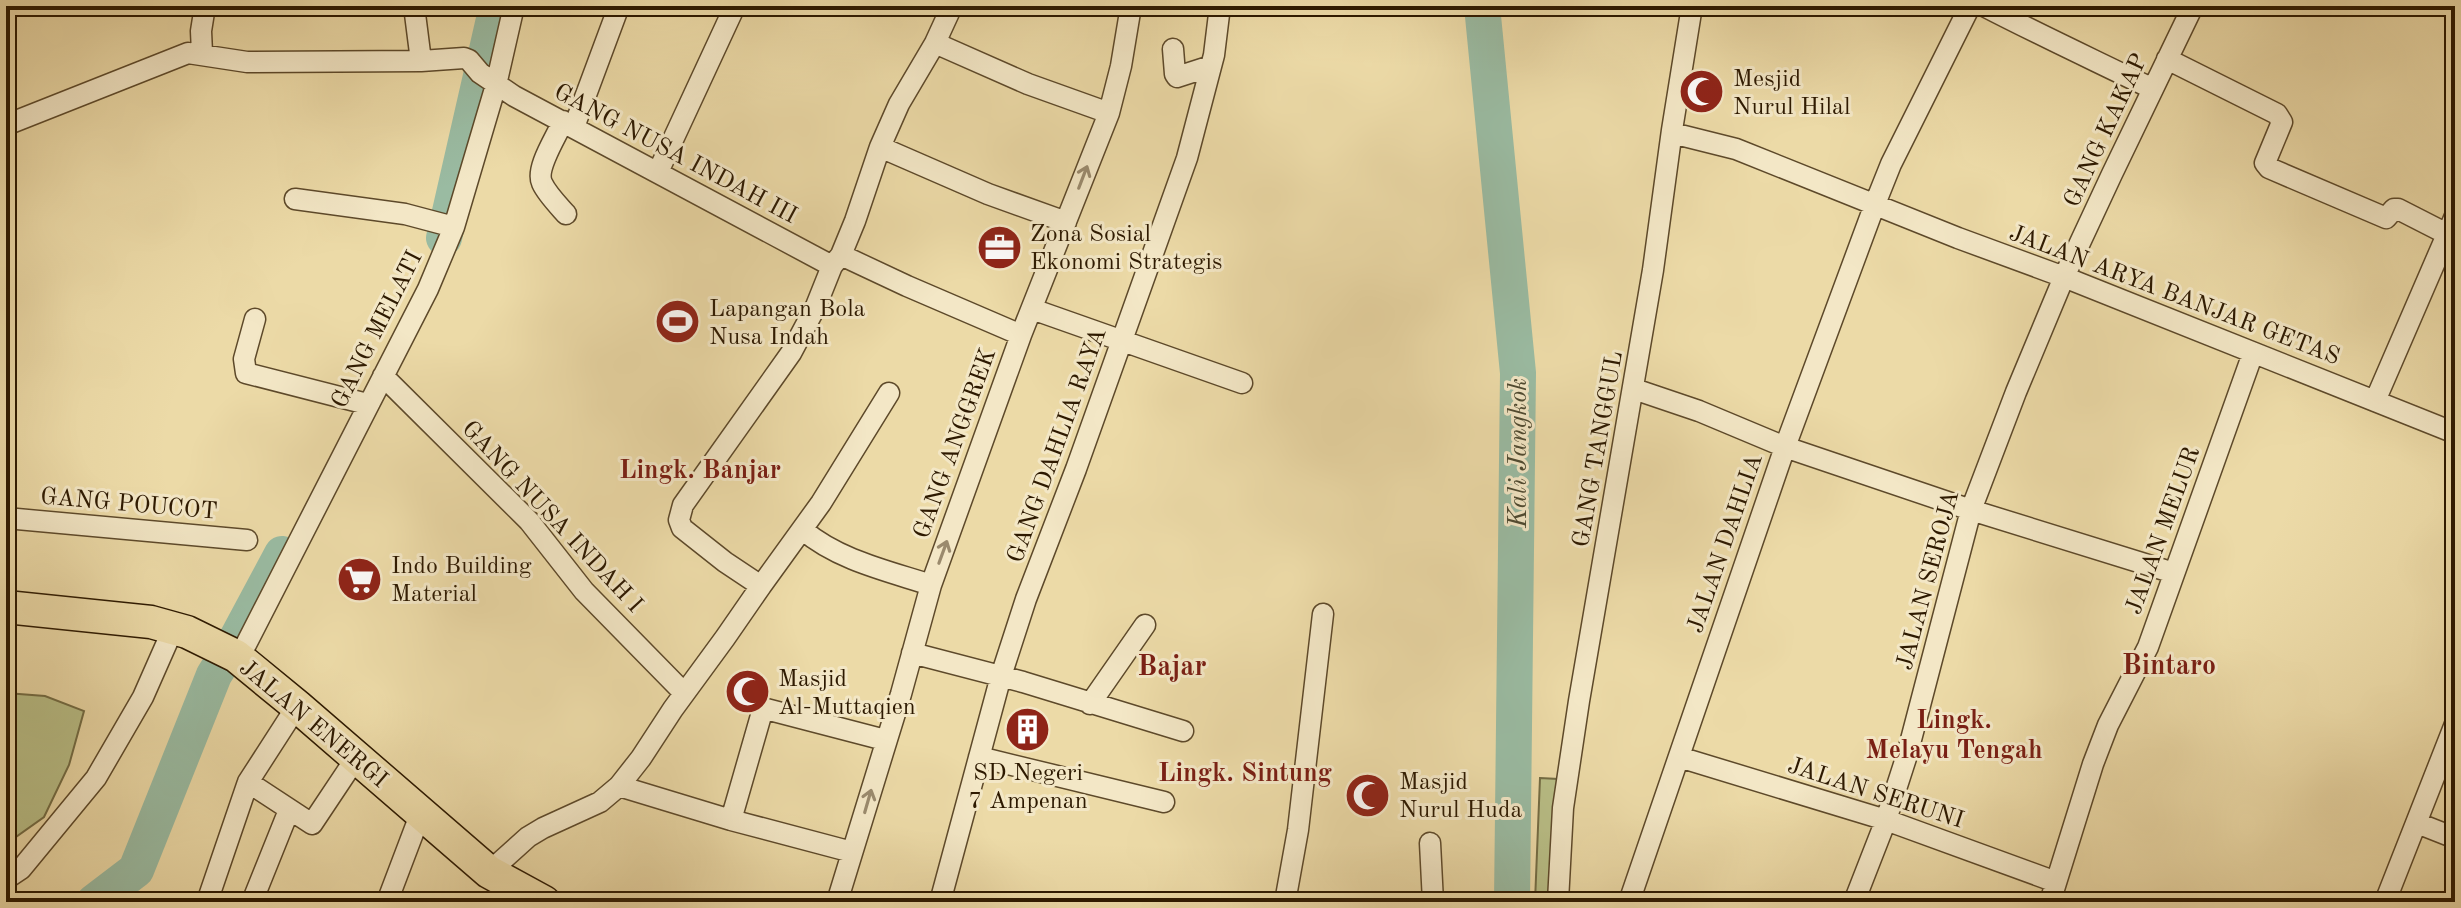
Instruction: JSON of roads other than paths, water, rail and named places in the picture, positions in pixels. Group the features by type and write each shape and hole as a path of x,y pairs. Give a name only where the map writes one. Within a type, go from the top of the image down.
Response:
{"highway":[{"name":"JALAN ENERGI","path":"6,607 151,622 187,632 228,652 297,706 489,872 544,902"}],"street":[{"path":"6,125 188,53 202,53 205,6"},
{"path":"414,6 421,61"},
{"name":"GANG MELATI","path":"228,652 383,376 428,289 451,227 489,80 514,6"},
{"path":"566,214 542,184 542,166 569,124 619,6"},
{"path":"658,172 735,6"},
{"path":"761,586 682,528 680,512 698,482 791,353 855,221 880,147 899,104 935,43 952,6"},
{"name":"GANG ANGGREK","path":"837,902 931,585 1021,335 1109,113 1131,6"},
{"name":"GANG DAHLIA RAYA","path":"940,902 1001,676 1026,599 1187,158 1211,66 1220,6"},
{"name":"GANG TANGGUL","path":"1558,901 1563,808 1634,389 1692,6"},
{"name":"JALAN DAHLIA","path":"1629,902 1785,447 1875,204 1891,164 1970,6"},
{"path":"1984,6 2060,46 2076,50 2153,89"},
{"name":"GANG KAKAP","path":"2064,277 2193,6"},
{"path":"935,43 1028,84 1109,113"},
{"path":"1173,49 1177,77 1211,66"},
{"name":"GANG NUSA INDAH III","path":"202,53 247,62 464,58 489,80 658,172 837,260 1021,335"},
{"path":"2167,59 2277,114 2282,122 2265,163 2269,168 2386,218 2398,209 2451,225 2375,401"},
{"name":"JALAN ARYA BANJAR GETAS","path":"1672,133 1736,149 2455,433"},
{"path":"880,147 988,194 1066,222"},
{"path":"295,199 405,214 451,227"},
{"name":"JALAN SEROJA","path":"1854,902 1907,755 1971,510 2064,277"},
{"path":"1032,309 1242,383"},
{"path":"255,319 244,359 246,373 365,404"},
{"name":"JALAN MELUR","path":"2053,892 2093,764 2108,725 2148,647 2253,353"},
{"name":"GANG NUSA INDAH I","path":"383,376 529,521 584,591 684,693"},
{"path":"1634,389 1699,411 1785,447 1971,510 2174,573"},
{"path":"489,872 528,837 600,802 619,786 803,530 889,393"},
{"name":"GANG POUCOT","path":"6,518 247,540"},
{"path":"803,530 848,557 931,585"},
{"path":"1285,902 1305,776 1323,614"},
{"path":"1090,704 1145,625"},
{"path":"6,879 21,869 96,778 143,697 173,629"},
{"path":"912,653 1001,676 1183,731"},
{"path":"207,902 248,782 297,706"},
{"path":"731,820 762,712 766,709 885,740"},
{"path":"2385,902 2455,724"},
{"path":"979,757 1164,802"},
{"name":"JALAN SERUNI","path":"1679,757 1886,820 2053,892"},
{"path":"248,782 309,823 314,823 356,758"},
{"path":"619,786 852,852"},
{"path":"252,902 289,810"},
{"path":"387,902 420,815"},
{"path":"2417,823 2455,838"},
{"path":"1430,843 1433,902"}],"waterway":[{"path":"444,238 497,6"},
{"name":"Kali Jangkok","path":"1482,6 1518,373 1512,902"},
{"path":"94,902 136,870 214,675 282,554"}],"place":[{"name":"Mesjid Nurul Hilal","path":"1702,92"},
{"name":"Zona Sosial Ekonomi Strategis","path":"999,247"},
{"name":"Lapangan Bola Nusa Indah","path":"678,322"},
{"name":"Indo Building Material","path":"360,579"},
{"name":"Masjid Al-Muttaqien","path":"747,692"},
{"name":"SD Negeri 7 Ampenan","path":"1028,730"},
{"name":"Masjid Nurul Huda","path":"1368,795"}],"district":[{"name":"Lingk. Banjar","path":"700,469"},
{"name":"Bintaro","path":"2169,664"},
{"name":"Bajar","path":"1172,665"},
{"name":"Lingk. Melayu Tengah","path":"1954,734"},
{"name":"Lingk. Sintung","path":"1245,772"}]}
